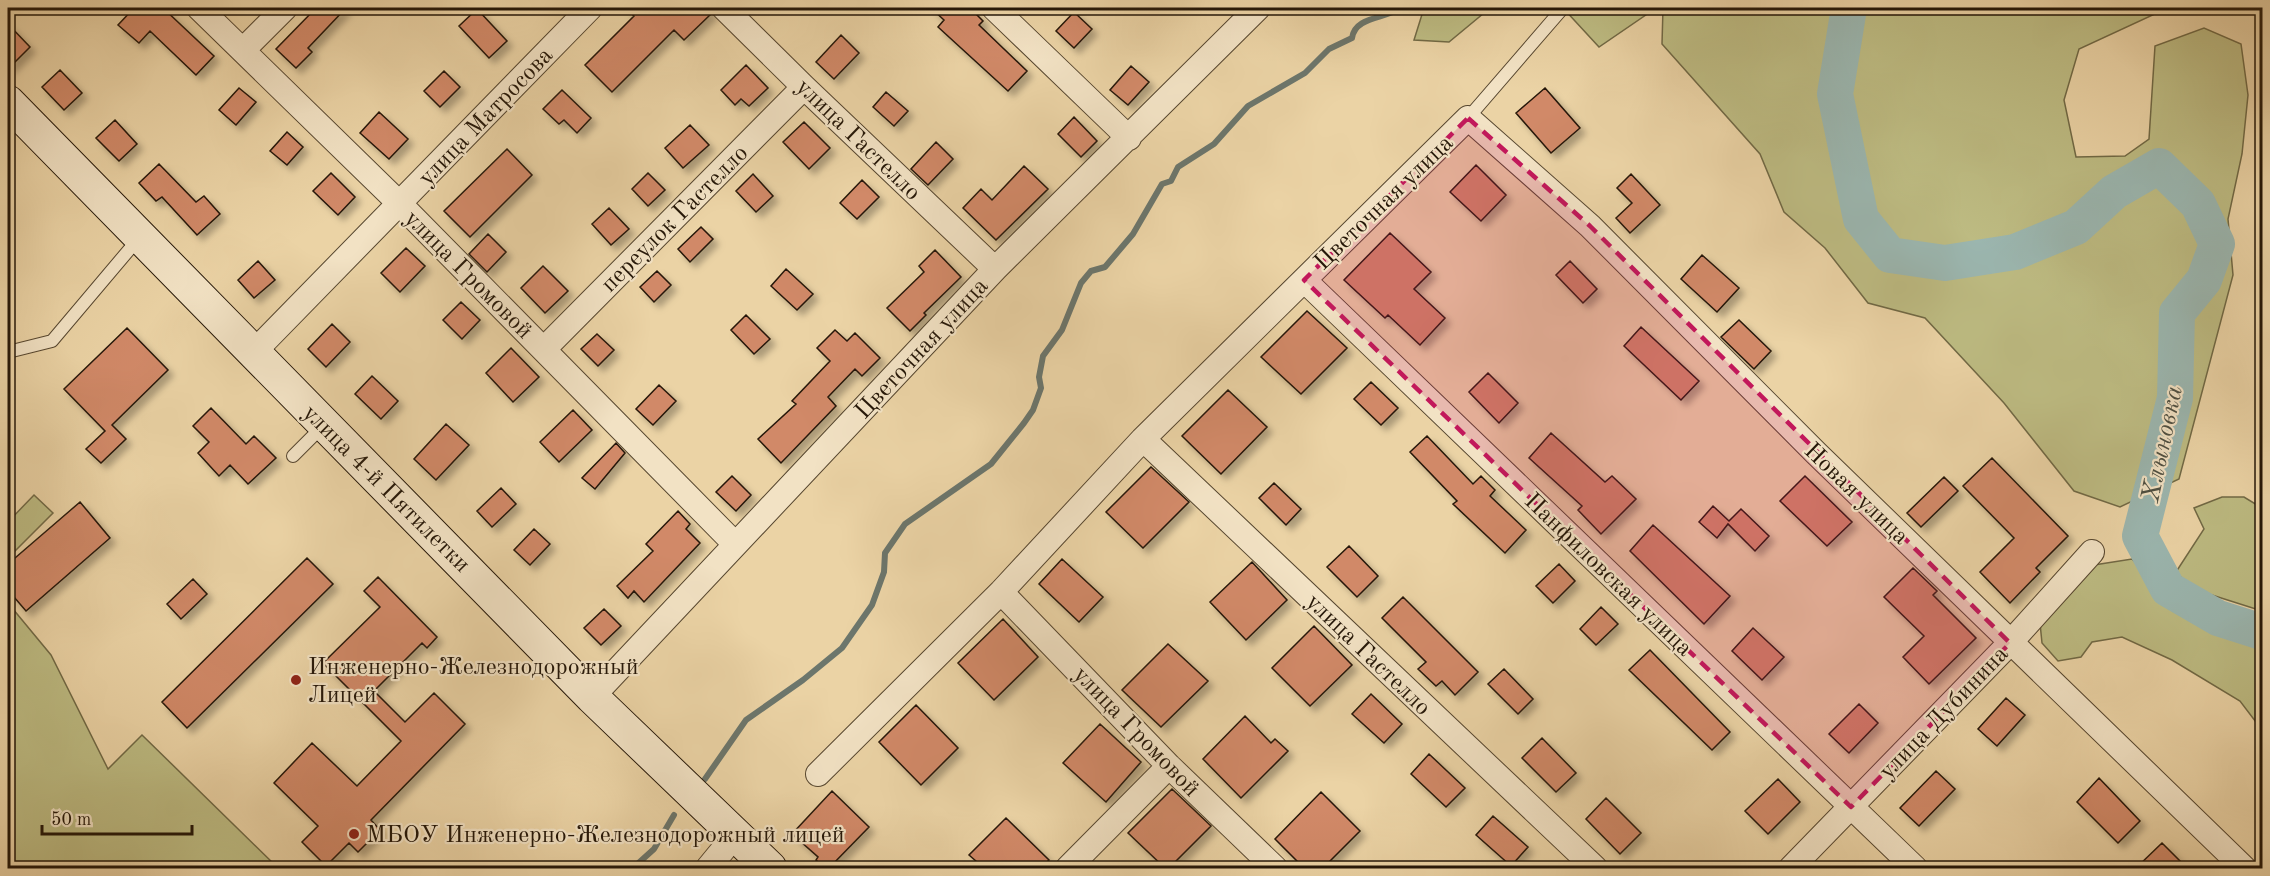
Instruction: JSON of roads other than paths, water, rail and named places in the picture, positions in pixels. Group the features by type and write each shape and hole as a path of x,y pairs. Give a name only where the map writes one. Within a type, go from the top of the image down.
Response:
{"street":[{"name":"улица Громовой","path":"199,8 399,203 735,544"},
{"path":"243,50 285,8"},
{"name":"улица Матросова","path":"253,352 590,8"},
{"name":"улица Гастелло","path":"724,8 995,269"},
{"path":"994,8 1129,138"},
{"name":"Цветочная улица","path":"592,697 995,269 1258,8"},
{"name":"переулок Гастелло","path":"543,349 804,87"},
{"name":"улица 4-й Пятилетки","path":"8,102 592,697 770,868"},
{"name":"Цветочная улица","path":"818,774 1001,592 1143,439 1468,118"},
{"name":"Новая улица","path":"1468,118 1590,226 1816,453 2244,868"},
{"name":"Панфиловская улица","path":"1304,280 1914,868"},
{"name":"улица Гастелло","path":"1143,439 1594,868"},
{"name":"улица Дубинина","path":"1791,868 2010,643 2092,552"},
{"name":"улица Громовой","path":"1001,592 1169,766 1275,868"},
{"path":"1068,868 1169,766"},
{"path":"708,868 736,834"}],"lane":[{"path":"1468,118 1563,8"},
{"path":"8,352 52,341 139,238"},
{"path":"293,456 324,424"}],"waterway":[{"path":"705,779 746,720 803,680 842,648 872,605 884,572 885,553 905,524 991,464 1024,423 1033,410 1041,388 1039,377 1043,356 1062,330 1081,283 1091,271 1105,267 1133,234 1162,184 1171,181 1178,167 1214,144 1248,106 1305,73 1329,49 1352,38 1354,31 1365,22 1400,8"},
{"name":"Хлыновка","path":"1849,8 1835,94 1861,219 1890,255 1945,263 2015,252 2076,227 2114,192 2159,166 2198,204 2217,244 2204,280 2177,313 2175,398 2140,536 2168,589 2218,618 2262,632"},
{"path":"633,868 654,849 674,815"}],"place":[{"name":"Инженерно-Железнодорожный Лицей","path":"296,680"},
{"name":"МБОУ Инженерно-Железнодорожный лицей","path":"354,834"}]}
